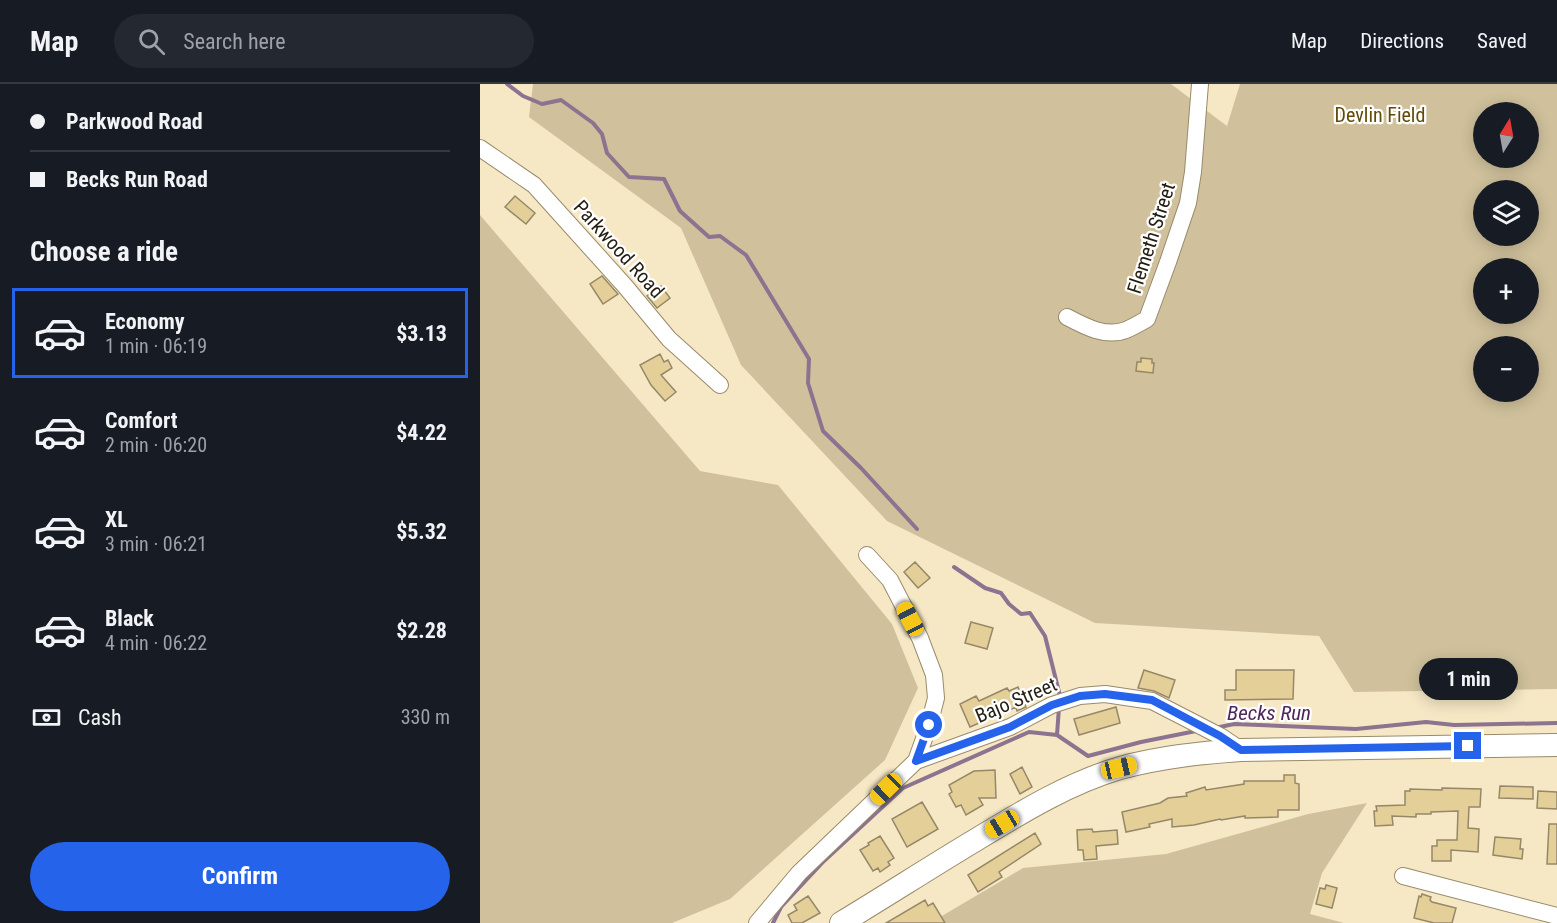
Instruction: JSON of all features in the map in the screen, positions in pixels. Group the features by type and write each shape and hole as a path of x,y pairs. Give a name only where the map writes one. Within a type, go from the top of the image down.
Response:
{"main road":[{"path":"841,923 1022,812 1081,782 1119,768 1159,759 1241,750 1557,745"}],"street":[{"name":"Flemeth Street","path":"1067,317 1089,328 1109,333 1124,331 1147,319 1188,203 1200,84"},
{"name":"Parkwood Road","path":"480,148 534,185 625,286 669,339 720,385"},
{"path":"867,555 890,580 920,638 934,675 936,698 916,761"},
{"name":"Bajo Street","path":"757,923 799,873 916,761 1010,727 1060,702 1080,696 1105,694 1152,700 1220,736 1241,750"},
{"path":"1403,876 1557,916"}],"green space":[{"name":"Devlin Field","path":"533,84 1171,84 1227,126 1240,84 1557,84 1557,689 1354,692 1319,636 1095,623 887,521 741,365 681,228 529,117"},
{"path":"480,215 700,471 778,485 892,624 918,688 885,760 730,899 672,923 480,923"},
{"path":"1367,803 1322,873 1310,914 1344,923 930,923 1023,868 1166,854 1308,814"}],"building":[{"path":"515,196 535,213 526,224 505,207"},
{"path":"602,276 618,294 603,304 590,284"},
{"path":"661,286 670,298 657,308 647,296"},
{"path":"660,354 664,362 668,360 672,368 661,375 676,392 665,401 651,385 640,365"},
{"path":"1141,358 1152,359 1153,373 1136,371 1137,362 1141,362"},
{"path":"915,562 930,578 918,588 904,572"},
{"path":"971,622 993,628 987,649 965,643"},
{"path":"1144,670 1175,680 1169,698 1154,691 1138,688"},
{"path":"1236,670 1294,670 1293,699 1225,700 1225,690 1236,690"},
{"path":"1018,687 1026,707 1017,711 1016,707 970,727 960,704 976,696 979,701 1007,688 1009,691"},
{"path":"1116,707 1120,723 1079,735 1074,719"},
{"path":"1022,767 1032,787 1020,794 1010,774"},
{"path":"995,770 996,798 979,798 983,805 966,815 961,805 956,807 949,794 952,792 949,785 974,771"},
{"path":"1284,775 1295,775 1295,783 1299,784 1299,810 1278,810 1278,817 1245,818 1245,816 1172,827 1172,819 1126,832 1122,812 1160,803 1168,798 1187,796 1186,793 1205,787 1206,790 1244,784 1244,781 1284,781"},
{"path":"1500,786 1533,787 1533,799 1499,798"},
{"path":"1442,788 1481,789 1480,807 1469,807 1468,828 1479,829 1478,852 1451,850 1451,861 1432,861 1432,846 1437,846 1437,840 1457,840 1458,811 1416,814 1416,817 1392,816 1393,825 1375,826 1376,806 1405,805 1405,791 1410,791 1410,789 1442,790"},
{"path":"1538,791 1557,792 1557,809 1537,808"},
{"path":"922,802 938,829 907,847 892,819"},
{"path":"1549,824 1557,824 1557,864 1547,864"},
{"path":"1092,829 1093,832 1117,830 1118,844 1096,846 1097,859 1084,860 1083,850 1078,850 1077,830"},
{"path":"1035,833 1041,844 999,872 1002,877 978,892 968,875"},
{"path":"880,836 894,858 888,862 890,865 880,872 878,868 873,871 860,850"},
{"path":"1495,837 1521,839 1522,859 1493,855"},
{"path":"1326,885 1337,888 1332,908 1316,904 1320,888 1325,889"},
{"path":"1422,894 1431,897 1432,902 1456,908 1452,923 1434,923 1414,918 1419,896 1421,897"},
{"path":"808,896 820,913 802,923 792,923 788,915 797,910 794,905"},
{"path":"925,900 928,906 933,903 945,923 886,923"}],"waterway":[{"path":"507,84 523,96 542,104 561,100 593,123 602,134 607,153 629,177 664,179 680,211 709,237 720,236 746,255 809,359 808,383 823,431 861,468 917,529"},
{"path":"954,567 985,588 1001,593 1021,614 1030,613 1045,636 1060,696"},
{"path":"1057,735 1059,707"},
{"name":"Becks Run","path":"1215,728 1234,724 1356,729 1426,722 1454,725 1557,723"},
{"name":"Becks Run","path":"773,923 781,907 824,861 903,788 1029,732 1057,735 1088,756 1196,731"}],"route":[{"path":"929,725 916,761 1010,727 1052,705 1080,696 1105,694 1152,700 1220,736 1241,750 1468,746"}]}
